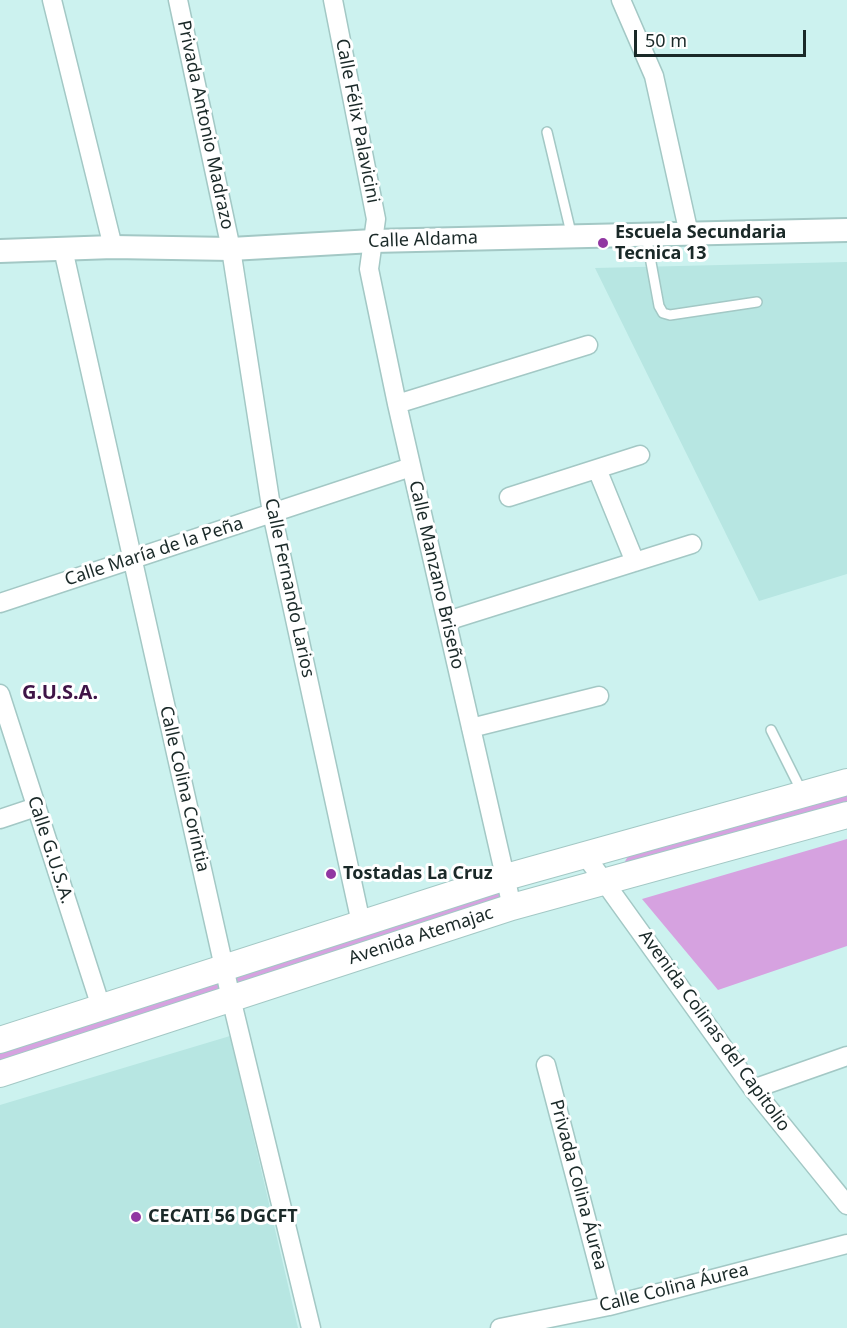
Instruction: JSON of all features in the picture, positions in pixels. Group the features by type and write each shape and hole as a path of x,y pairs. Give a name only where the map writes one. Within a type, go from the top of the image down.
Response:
{"main road":[{"name":"Avenida Atemajac","path":"0,1040 506,877 847,782"},
{"name":"Avenida Atemajac","path":"0,1074 512,907 847,815"}],"street":[{"path":"52,0 112,247"},
{"name":"Privada Antonio Madrazo","path":"178,0 231,249"},
{"name":"Calle Félix Palavicini","path":"333,0 376,219 373,242"},
{"path":"621,0 654,76 689,234"},
{"name":"Calle Aldama","path":"0,251 112,247 231,249 373,242 847,230"},
{"name":"Calle Manzano Briseño","path":"373,242 369,269 397,404 512,907"},
{"name":"Calle Colina Corintia","path":"63,249 231,998 311,1328"},
{"name":"Calle Fernando Larios","path":"231,249 272,513 361,923"},
{"path":"397,404 588,345"},
{"path":"509,497 640,455"},
{"name":"Calle María de la Peña","path":"0,603 411,467"},
{"path":"597,469 635,562"},
{"path":"447,621 692,544"},
{"name":"Calle G.U.S.A.","path":"0,694 101,1006"},
{"path":"471,728 598,696"},
{"path":"0,819 36,807"},
{"name":"Avenida Colinas del Capitolio","path":"585,855 753,1089 847,1205"},
{"path":"753,1089 847,1056"},
{"name":"Privada Colina Áurea","path":"546,1065 609,1306"},
{"name":"Calle Colina Áurea","path":"500,1328 609,1306 847,1244"}],"lane":[{"path":"547,132 572,237"},
{"path":"646,235 659,306 663,313 670,315 757,302"},
{"path":"771,730 803,794"}],"shaded area":[{"path":"847,262 847,574 759,601 595,268"},
{"path":"847,794 847,820 621,868 630,853"},
{"path":"847,839 847,946 718,990 642,899"},
{"path":"511,888 519,895 0,1072 0,1050"},
{"name":"CECATI 56 DGCFT","path":"230,1036 298,1328 0,1328 0,1105"}],"place":[{"name":"Escuela Secundaria Tecnica 13","path":"603,243"},
{"name":"Tostadas La Cruz","path":"331,874"},
{"name":"CECATI 56 DGCFT","path":"136,1217"}],"district":[{"name":"G.U.S.A.","path":"60,693"}]}
